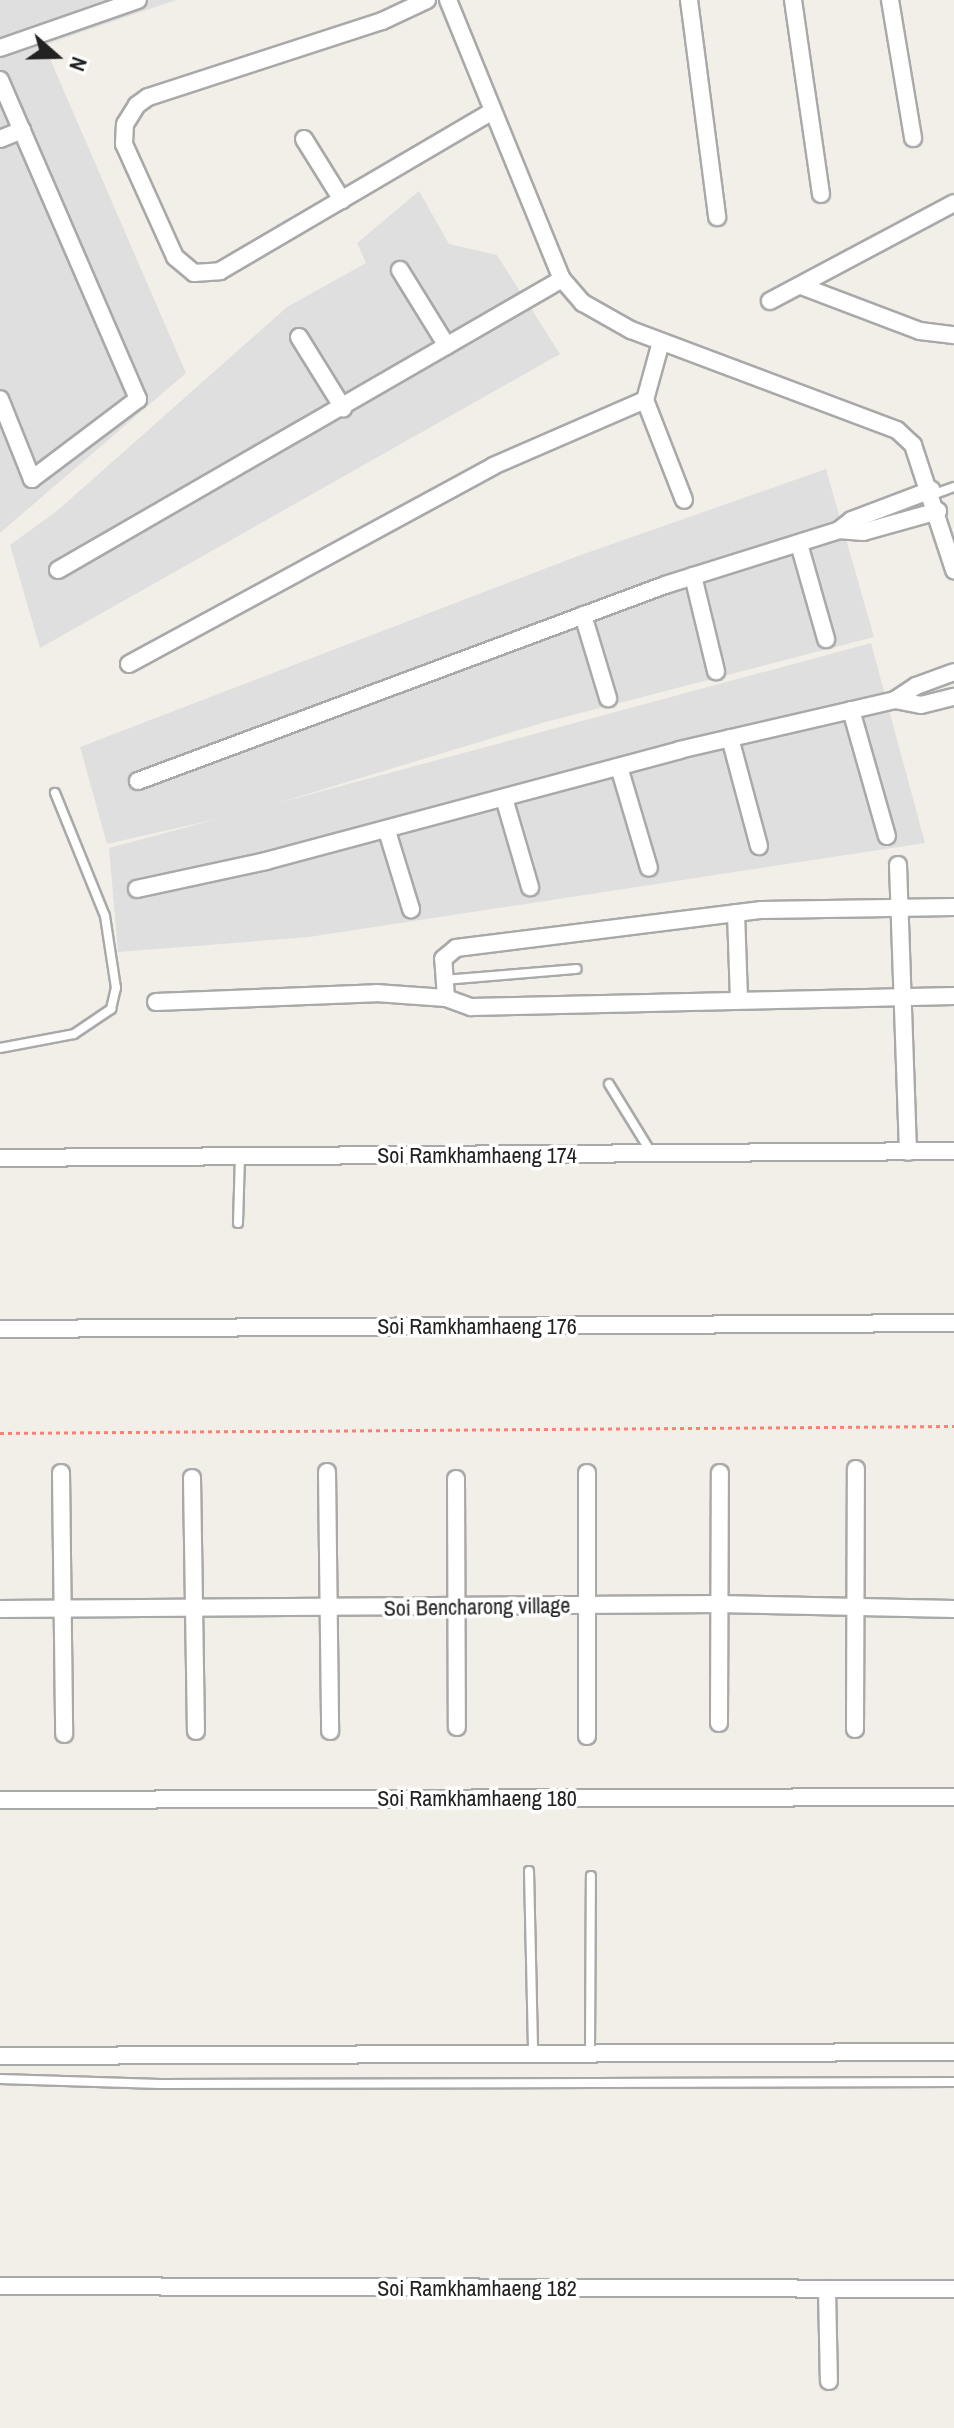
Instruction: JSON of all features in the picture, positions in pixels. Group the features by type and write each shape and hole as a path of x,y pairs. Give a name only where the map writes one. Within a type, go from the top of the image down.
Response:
{"street":[{"path":"0,48 138,0"},
{"path":"427,0 382,21 148,97 125,124 124,144 175,257 194,273 220,271 491,112"},
{"path":"448,0 491,112 562,279 604,318 897,430 913,445 934,499 954,570"},
{"path":"689,0 717,217"},
{"path":"793,0 821,194"},
{"path":"890,0 913,138"},
{"path":"0,80 138,399 32,479 0,399"},
{"path":"0,139 22,130"},
{"path":"304,139 342,200"},
{"path":"770,301 804,287 954,203"},
{"path":"400,270 447,346"},
{"path":"58,570 562,279"},
{"path":"804,287 920,331 954,335"},
{"path":"299,337 343,408"},
{"path":"661,342 645,400 684,500"},
{"path":"129,664 482,472 645,400"},
{"path":"138,781 693,576 839,530 852,520 934,499"},
{"path":"799,544 826,639"},
{"path":"693,576 716,671"},
{"path":"583,615 608,698"},
{"path":"137,889 387,831 730,738 895,700 916,686 954,672"},
{"path":"895,700 921,705 954,697"},
{"path":"851,710 887,836"},
{"path":"730,738 759,846"},
{"path":"619,767 649,868"},
{"path":"504,798 530,887"},
{"path":"387,831 411,909"},
{"path":"898,865 908,1152"},
{"path":"446,998 443,959 456,948 736,913 954,907"},
{"path":"736,913 739,998"},
{"path":"156,1002 376,993 446,998 471,1007 739,998 954,996"},
{"name":"Soi Ramkhamhaeng 174","path":"0,1158 954,1151"},
{"name":"Soi Ramkhamhaeng 176","path":"0,1329 954,1323"},
{"path":"855,1729 856,1469"},
{"path":"327,1472 326,1608 330,1731"},
{"path":"61,1473 64,1734"},
{"path":"587,1473 587,1736"},
{"path":"719,1723 720,1473"},
{"path":"192,1478 196,1731"},
{"path":"456,1479 457,1727"},
{"name":"Soi Bencharong village","path":"0,1609 718,1604 954,1609"},
{"name":"Soi Ramkhamhaeng 180","path":"0,1800 954,1797"},
{"path":"0,2056 590,2051 954,2052"},
{"name":"Soi Ramkhamhaeng 182","path":"0,2286 954,2289"},
{"path":"827,2289 829,2381"}],"lane":[{"path":"934,499 954,487"},
{"path":"0,1048 74,1034 111,1009 116,988 105,916 55,793"},
{"path":"444,980 577,969"},
{"path":"609,1084 653,1155"},
{"path":"238,1223 240,1157"},
{"path":"529,1871 533,2052"},
{"path":"590,2051 591,1876"},
{"path":"0,2079 160,2084 954,2082"}],"path":[{"path":"0,1433 954,1426"}],"shaded area":[{"path":"0,0 176,0 44,45 186,373 0,533"},
{"path":"419,191 449,244 497,255 560,354 40,648 10,545 58,510 287,307 366,263 357,243"},
{"path":"826,469 874,637 542,723 278,803 871,643 925,843 309,937 118,952 109,848 217,819 107,844 80,747 578,556"}]}
